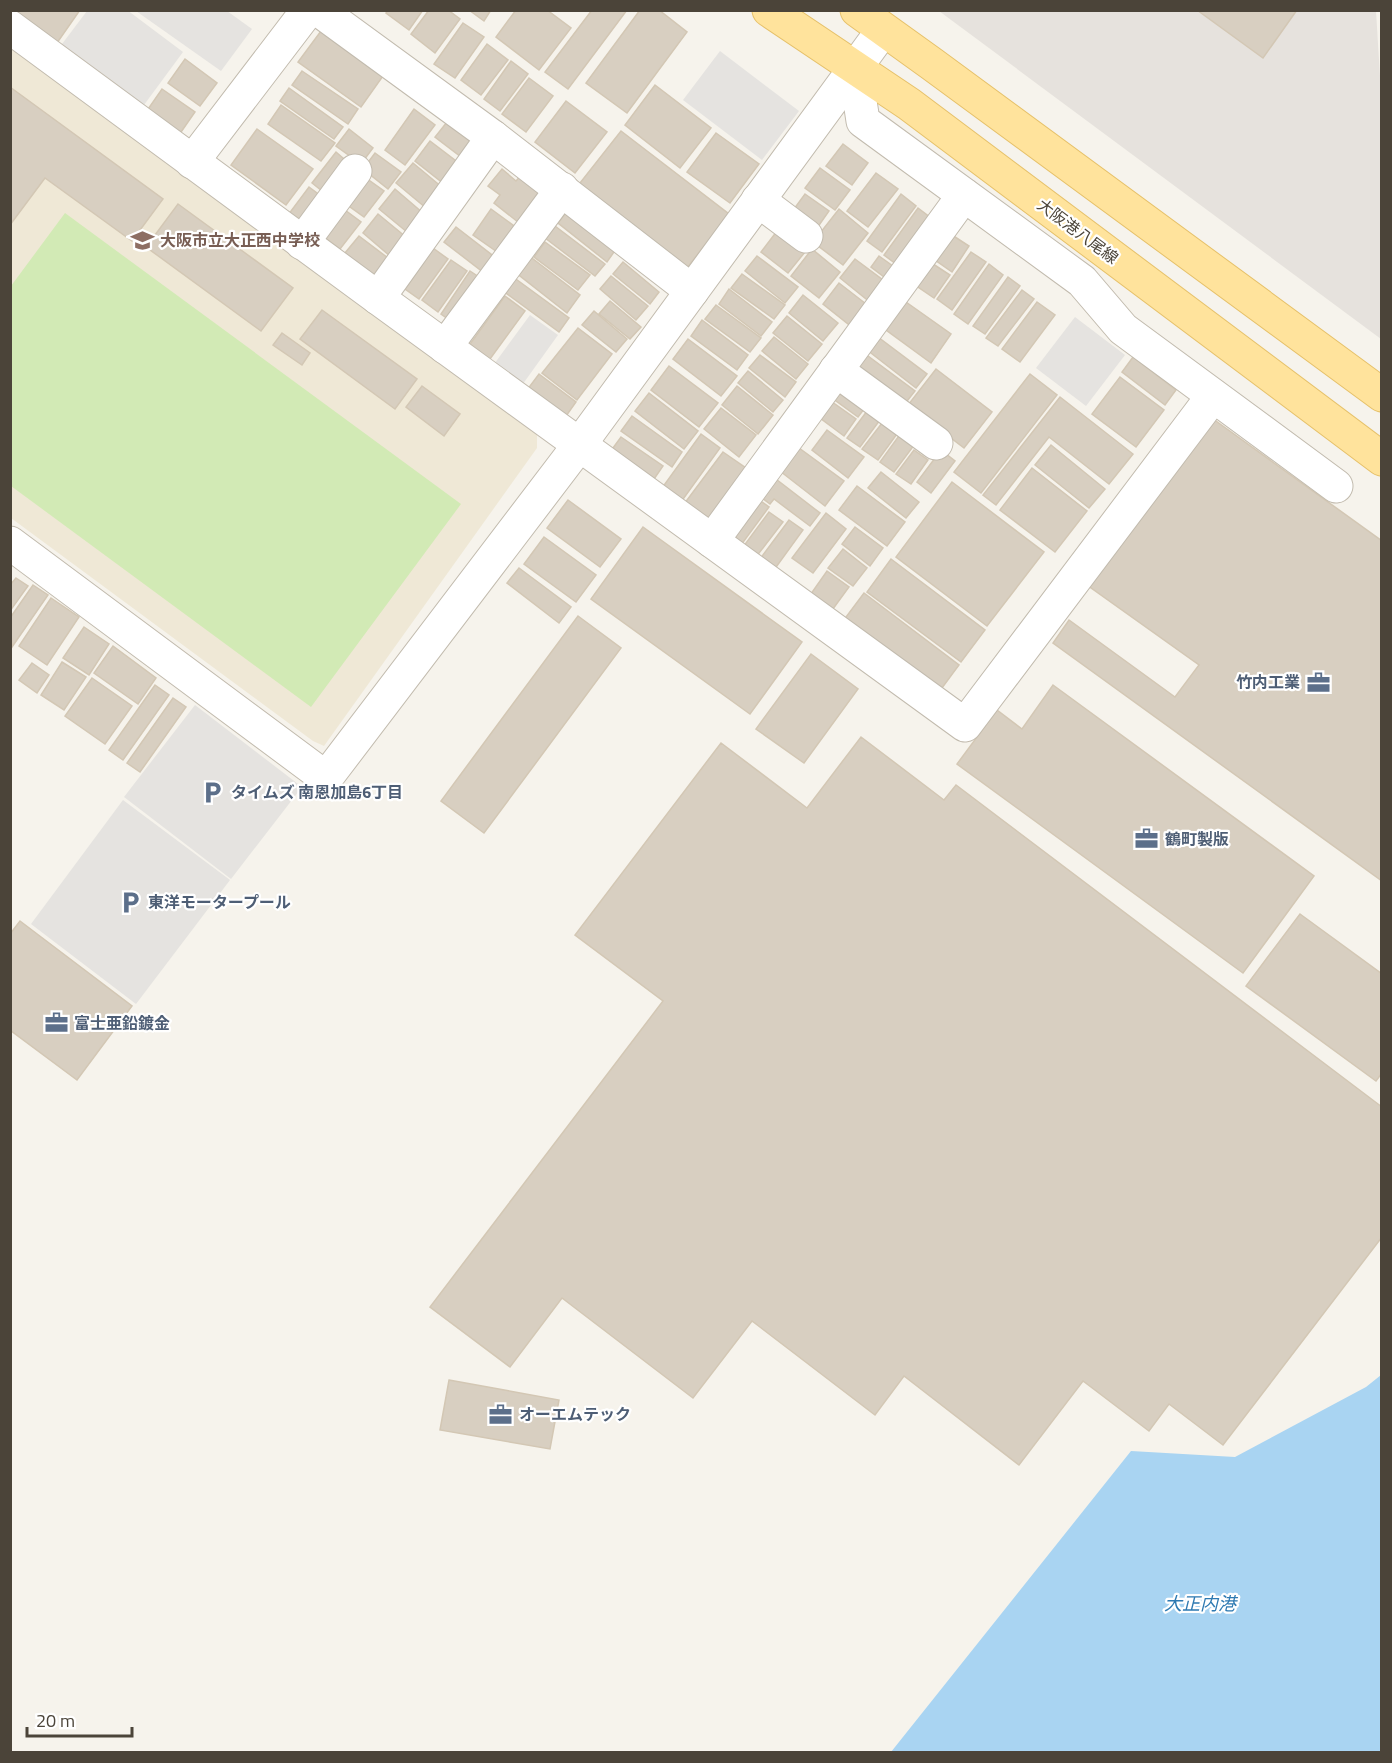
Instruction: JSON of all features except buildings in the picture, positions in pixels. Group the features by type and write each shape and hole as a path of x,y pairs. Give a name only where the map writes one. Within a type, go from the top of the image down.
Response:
{"main road":[{"name":"大阪港八尾線","path":"769,10 909,104 1382,459"},
{"path":"857,10 1382,395"}],"street":[{"path":"192,162 308,10"},
{"path":"319,10 493,137 692,291"},
{"path":"10,27 302,243 965,725 1213,396"},
{"path":"10,543 326,778 580,444 883,30"},
{"path":"855,68 863,121 1082,281 1123,329 1336,486"},
{"path":"378,298 493,137"},
{"path":"302,243 355,171"},
{"path":"445,347 562,189"},
{"path":"712,541 964,195"},
{"path":"758,200 806,236"},
{"path":"836,370 936,443"}],"shaded area":[{"path":"127,10 183,52 141,109 59,48 87,11"},
{"path":"136,11 227,11 252,29 221,71"},
{"path":"939,11 1376,11 1382,109 1381,339"},
{"name":"大阪市立大正西中学校","path":"11,46 537,434 537,448 324,746 313,741 11,518"},
{"path":"720,51 799,111 762,160 683,100"},
{"path":"530,315 558,335 520,388 492,367"},
{"path":"1075,317 1125,355 1086,406 1036,368"},
{"name":"タイムズ 南恩加島6丁目","path":"195,705 302,787 231,879 124,797"},
{"name":"東洋モータープール","path":"123,800 230,880 136,1004 31,924"}],"green space":[{"path":"65,213 461,504 311,707 11,486 11,286"}],"water":[{"name":"大正内港","path":"1381,1375 1381,1752 891,1752 1131,1451 1235,1457 1366,1387"}],"place":[{"name":"大阪市立大正西中学校","path":"142,240"},
{"name":"竹内工業","path":"1318,682"},
{"name":"タイムズ 南恩加島6丁目","path":"213,792"},
{"name":"鶴町製版","path":"1147,839"},
{"name":"東洋モータープール","path":"130,902"},
{"name":"富士亜鉛鍍金","path":"56,1023"},
{"name":"オーエムテック","path":"501,1414"}]}
